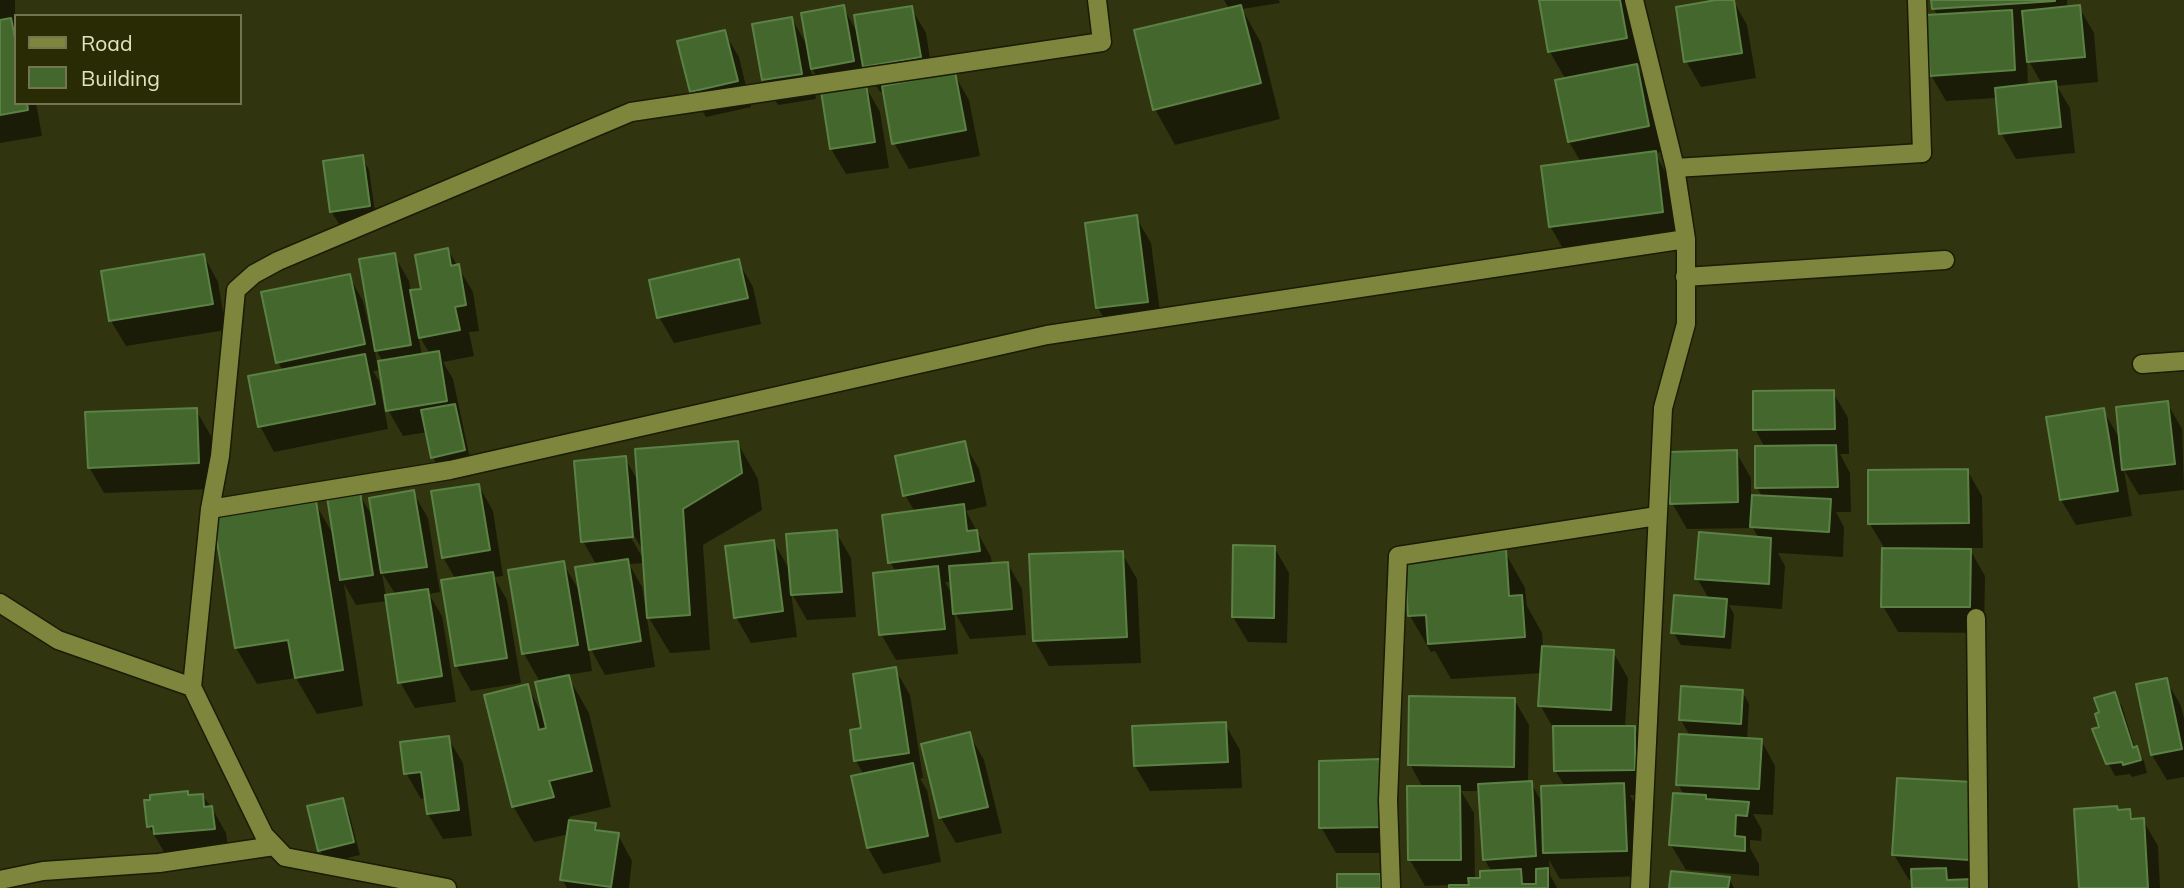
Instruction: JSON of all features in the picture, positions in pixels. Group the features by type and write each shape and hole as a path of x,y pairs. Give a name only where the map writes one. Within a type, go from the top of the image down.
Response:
{"street":[{"path":"447,888 285,858 264,835 191,687 210,509 220,456 236,290 254,274 278,261 631,112 1102,42 1097,0"},
{"path":"1634,0 1675,168 1686,239 1686,324 1663,408 1640,888"},
{"path":"1675,168 1922,153 1917,0"},
{"path":"210,509 450,470 1047,335 1686,239"},
{"path":"1685,277 1945,260"},
{"path":"2142,364 2184,361"},
{"path":"1391,888 1388,800 1398,556 1657,516"},
{"path":"0,603 58,640 191,687"},
{"path":"1976,618 1979,888"},
{"path":"0,880 43,872 159,863 274,846"}],"building":[{"path":"1539,0 1620,0 1627,38 1548,52"},
{"path":"1716,0 1734,0 1742,53 1684,62 1676,7"},
{"path":"1931,0 2055,0 2055,1 1932,9"},
{"path":"844,5 854,61 811,69 801,13"},
{"path":"1241,5 1261,83 1153,110 1134,30"},
{"path":"2080,5 2085,57 2027,62 2022,11"},
{"path":"912,6 921,57 863,67 854,15"},
{"path":"2012,10 2015,70 1930,76 1926,15"},
{"path":"792,17 802,74 762,80 752,24"},
{"path":"11,18 14,33 14,105 27,105 28,110 0,115 0,20"},
{"path":"725,30 738,81 690,92 677,41"},
{"path":"1637,64 1649,126 1568,142 1555,80"},
{"path":"955,72 966,130 892,144 882,86"},
{"path":"2056,81 2061,127 1999,134 1995,88"},
{"path":"866,84 875,142 830,149 821,91"},
{"path":"1656,151 1663,212 1549,227 1541,166"},
{"path":"363,155 370,206 330,212 323,161"},
{"path":"1137,215 1148,302 1096,308 1085,223"},
{"path":"448,248 451,266 459,264 466,305 455,307 460,330 419,338 410,290 421,289 415,255"},
{"path":"395,253 411,345 375,351 359,259"},
{"path":"204,254 213,304 109,321 101,271"},
{"path":"739,259 748,298 657,318 649,280"},
{"path":"350,274 365,344 276,363 261,292"},
{"path":"439,351 447,401 386,411 378,361"},
{"path":"365,354 375,404 258,427 248,376"},
{"path":"1834,390 1835,429 1753,430 1753,391"},
{"path":"2168,401 2175,464 2122,470 2116,407"},
{"path":"455,404 465,450 431,458 421,410"},
{"path":"197,408 199,463 88,468 85,412"},
{"path":"2104,408 2118,491 2060,500 2046,417"},
{"path":"738,441 742,473 683,509 690,615 647,618 635,449"},
{"path":"965,441 974,481 903,496 895,456"},
{"path":"1836,445 1838,487 1755,488 1755,446"},
{"path":"1737,450 1738,502 1670,504 1669,452"},
{"path":"626,456 633,537 581,542 574,461"},
{"path":"1968,469 1969,523 1868,524 1868,470"},
{"path":"479,484 490,550 442,558 431,491"},
{"path":"414,490 427,567 381,573 369,498"},
{"path":"360,492 373,575 340,580 327,497"},
{"path":"1752,495 1831,499 1829,532 1750,527"},
{"path":"316,501 343,670 295,678 288,640 235,648 213,518"},
{"path":"964,504 967,531 977,530 980,551 888,563 882,515"},
{"path":"837,530 842,592 791,595 786,534"},
{"path":"1699,532 1771,538 1769,584 1695,579"},
{"path":"774,540 783,611 734,618 725,546"},
{"path":"1233,545 1275,546 1274,618 1232,617"},
{"path":"1882,548 1971,549 1970,607 1881,607"},
{"path":"1506,550 1509,596 1522,595 1525,637 1428,644 1426,615 1408,616 1404,557"},
{"path":"1123,551 1127,637 1033,641 1029,554"},
{"path":"628,559 641,641 589,650 575,567"},
{"path":"564,561 578,645 522,654 508,570"},
{"path":"1008,562 1012,609 953,614 949,566"},
{"path":"938,566 945,629 879,635 873,573"},
{"path":"493,572 507,658 455,666 441,580"},
{"path":"428,589 442,676 398,683 385,595"},
{"path":"1674,595 1727,599 1724,637 1671,633"},
{"path":"1542,646 1614,650 1611,710 1538,706"},
{"path":"896,667 909,753 854,761 850,730 861,728 853,674"},
{"path":"569,675 592,771 549,781 554,797 512,807 484,695 528,684 539,730 546,728 535,682"},
{"path":"2167,678 2182,749 2151,755 2136,684"},
{"path":"1681,686 1743,690 1741,724 1679,720"},
{"path":"2115,692 2133,748 2137,746 2141,760 2123,765 2122,762 2106,764 2092,729 2099,727 2095,714 2099,712 2094,698"},
{"path":"1409,696 1515,698 1514,767 1408,765"},
{"path":"1226,722 1228,762 1134,766 1132,726"},
{"path":"1553,726 1635,726 1635,770 1554,771"},
{"path":"970,732 988,807 939,818 921,744"},
{"path":"1679,734 1762,739 1759,789 1676,785"},
{"path":"449,736 459,810 427,814 421,772 404,774 400,742"},
{"path":"1381,759 1382,827 1319,828 1319,761"},
{"path":"913,763 928,836 867,848 851,776"},
{"path":"1897,778 1973,782 1970,860 1892,855"},
{"path":"1532,781 1536,856 1483,860 1478,784"},
{"path":"1624,783 1627,851 1543,853 1541,786"},
{"path":"1407,786 1460,786 1461,860 1408,860"},
{"path":"188,791 188,795 203,794 204,807 212,806 215,829 154,834 153,826 147,827 144,800 150,800 150,795"},
{"path":"1673,793 1749,802 1747,816 1736,815 1735,836 1745,837 1745,851 1669,845"},
{"path":"343,798 354,842 318,851 307,806"},
{"path":"2117,806 2118,810 2130,809 2131,819 2144,818 2148,888 2079,888 2074,809"},
{"path":"569,820 596,823 595,830 619,833 611,887 560,880"},
{"path":"1548,868 1548,888 1449,888 1449,885 1469,885 1468,878 1480,878 1480,871 1521,869 1522,884 1536,884 1536,869"},
{"path":"1946,868 1947,880 1974,879 1974,888 1912,888 1911,869"},
{"path":"1671,871 1730,877 1728,888 1669,888"},
{"path":"1337,874 1380,874 1381,888 1337,888"}]}
